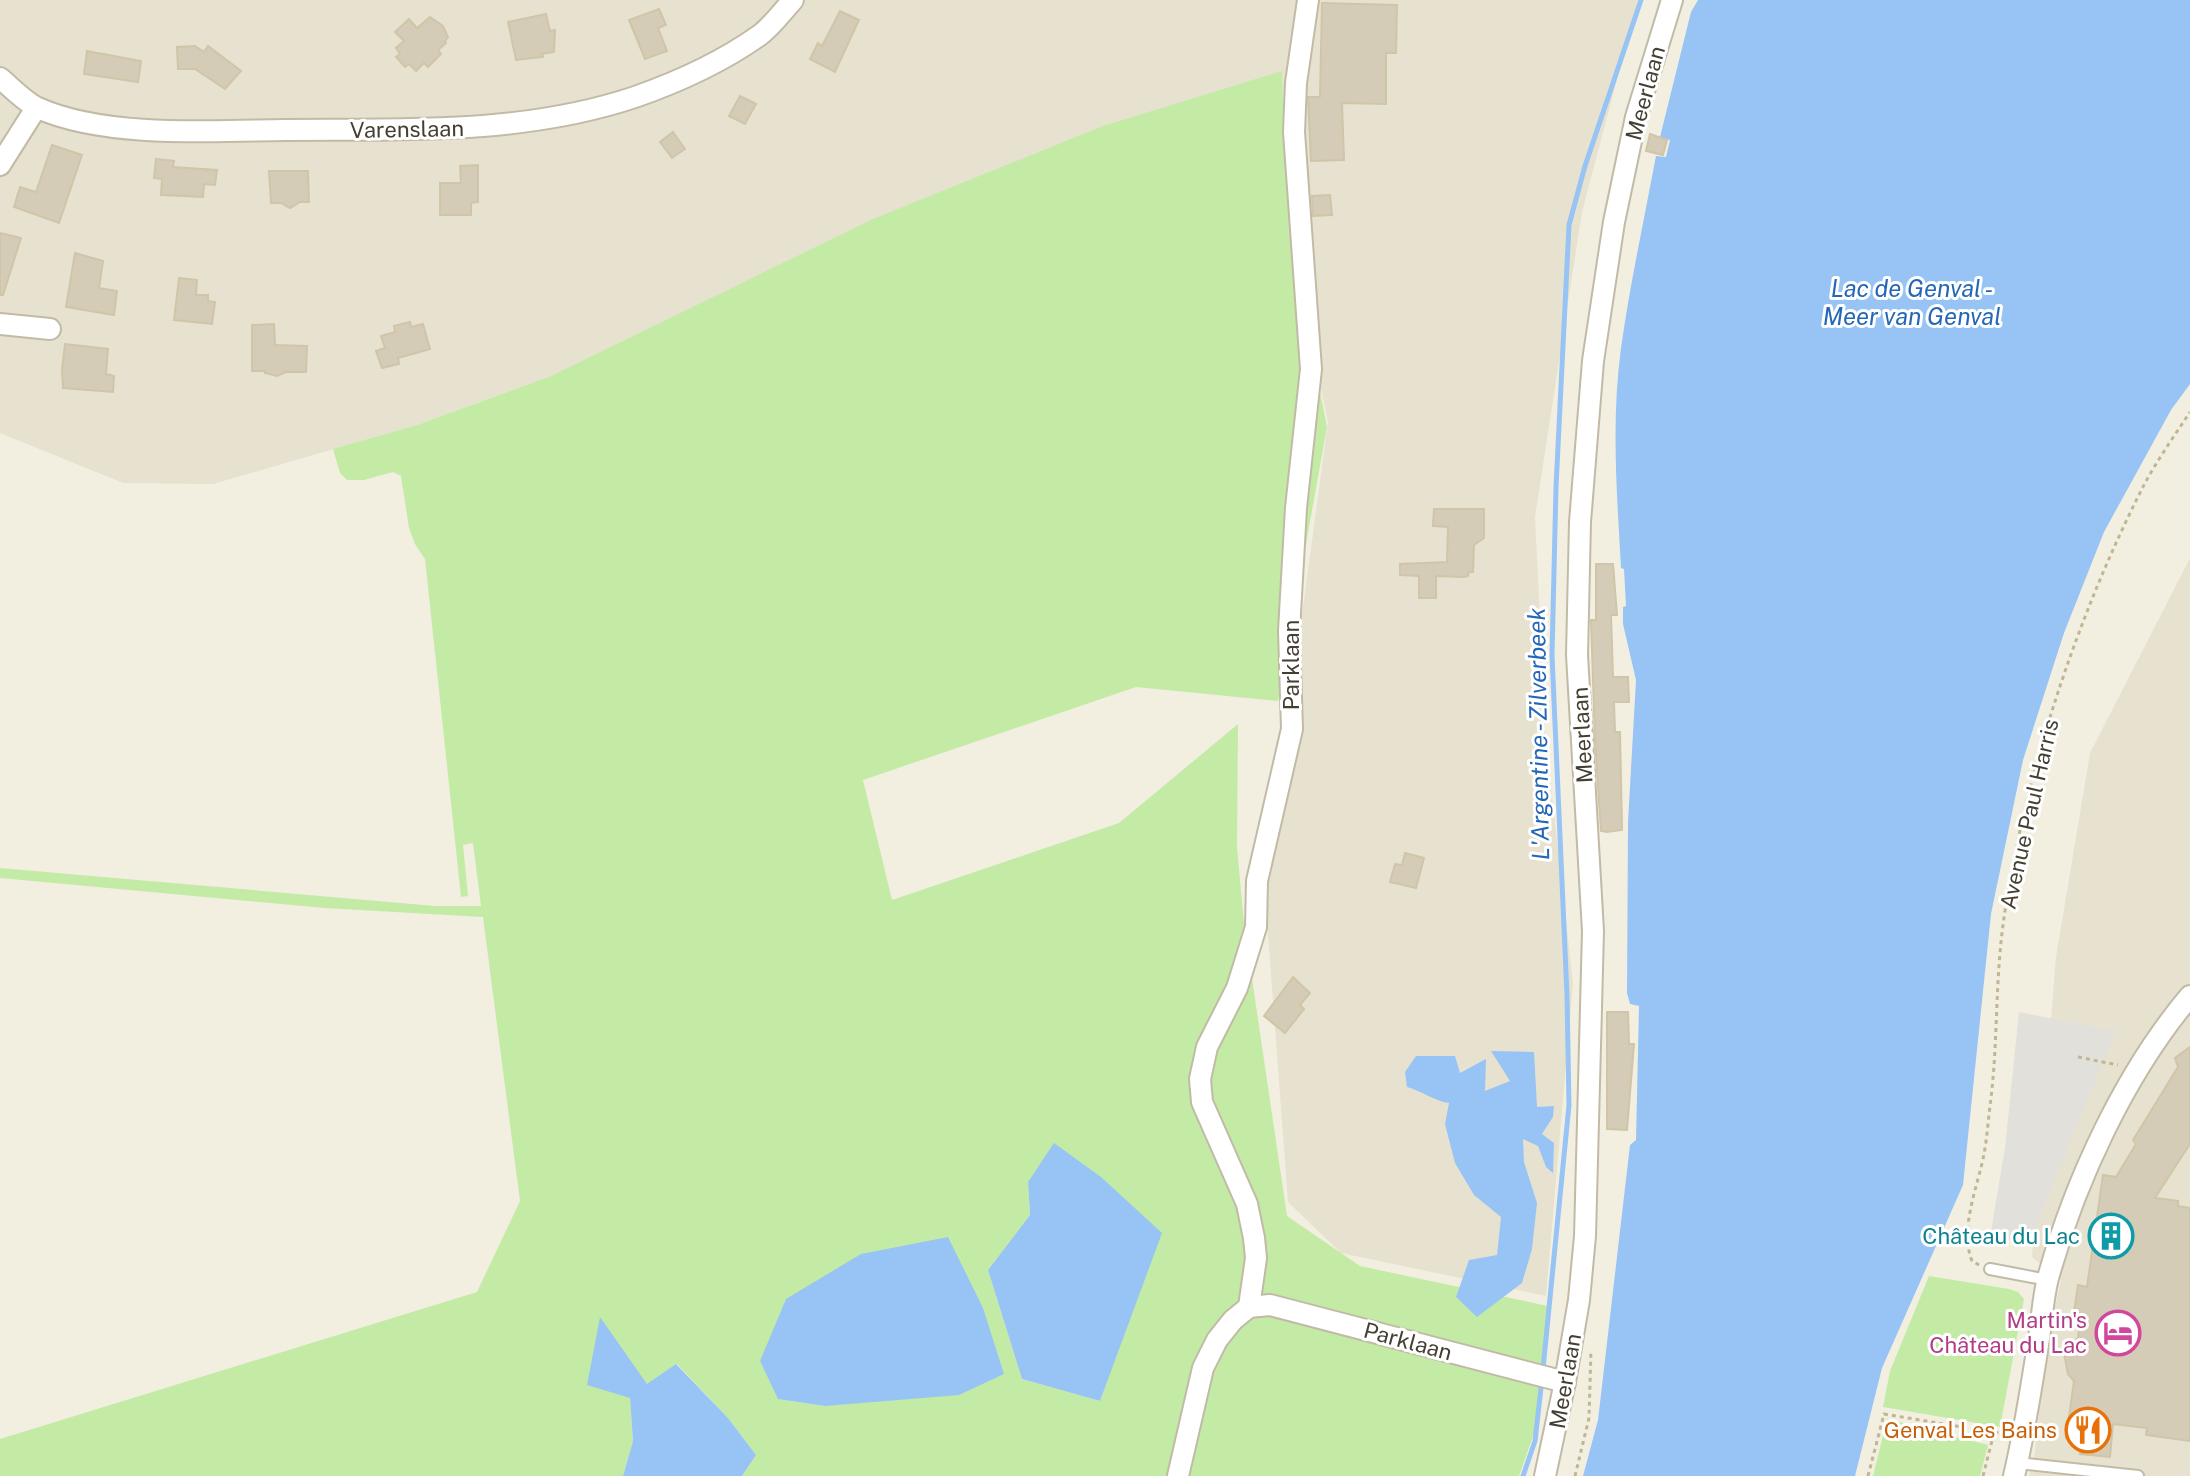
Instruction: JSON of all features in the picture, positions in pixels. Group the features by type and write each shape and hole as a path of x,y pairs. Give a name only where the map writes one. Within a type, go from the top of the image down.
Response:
{"street":[{"name":"Varenslaan","path":"0,78 36,108 87,123 139,129 478,128 557,117 634,97 700,71 762,33 793,0"},
{"name":"Parklaan","path":"1308,0 1296,83 1294,132 1311,369 1296,508 1289,631 1292,729 1257,881 1256,927 1237,988 1207,1047 1200,1079 1202,1102 1247,1204 1256,1258 1249,1307 1270,1305 1560,1381"},
{"name":"Meerlaan","path":"1545,1476 1560,1381 1579,1300 1585,1236 1593,931 1577,655 1582,498 1593,361 1614,222 1636,117 1672,0"},
{"path":"0,165 36,108"},
{"path":"0,324 50,329"},
{"path":"2016,1469 2048,1280 2070,1214 2095,1152 2124,1095 2174,1015 2190,996"},
{"path":"1178,1476 1203,1368 1217,1340 1233,1320 1249,1307"}],"lane":[{"path":"1990,1269 2048,1280"},
{"path":"2016,1469 2138,1476"}],"path":[{"name":"Avenue Paul Harris","path":"1990,1269 1972,1261 1967,1235 1984,1152 1995,1070 2003,927 2017,845 2064,678 2105,567 2146,481 2190,412"},
{"path":"2078,1057 2139,1070"},
{"path":"1868,1476 1884,1414 1994,1433 1983,1476"}],"shaded area":[{"path":"0,0 1638,0 1582,212 1535,517 1546,742 1573,983 1546,1296 1341,1253 1288,1202 1260,827 1288,719 1328,422 1289,234 1282,71 551,376 417,425 213,484 123,483 0,433"},
{"path":"2190,558 2190,1476 2029,1476 2034,1460 2045,1352 2061,1280 2032,1257 2056,957 2090,753"},
{"path":"2019,1012 2116,1031 2029,1243 1990,1237 2005,1148"}],"green space":[{"path":"1282,71 1289,234 1327,427 1278,701 1136,687 863,780 892,900 1119,823 1238,724 1237,847 1244,924 1287,1216 1360,1266 1548,1306 1538,1422 1519,1476 742,1476 756,1455 728,1418 677,1364 630,1398 633,1441 623,1476 0,1476 0,1439 477,1292 520,1201 483,917 324,908 0,878 0,868 435,906 481,906 473,843 463,845 468,896 461,897 425,559 409,528 401,476 393,472 364,480 347,480 340,473 333,449 417,425 551,376 873,219 1103,126","holes":["1028,1182 1127,1322 1100,1401 1022,1379 988,1270 1030,1215","760,1361 825,1406 779,1399"]},
{"path":"1929,1276 2009,1289 2018,1292 2024,1299 2000,1427 1883,1407 1890,1371"},
{"path":"1887,1419 1988,1445 1980,1476 1873,1476"}],"water":[{"name":"Lac de Genval - Meer van Genval","path":"1698,0 2190,0 2190,384 2171,410 2104,532 2064,633 2023,760 1991,914 1963,1185 1882,1368 1855,1476 1583,1476 1598,1420 1630,1145 1636,1140 1639,1006 1630,1004 1627,993 1628,822 1636,680 1623,624 1623,607 1626,606 1624,569 1621,568 1616,458 1618,376 1656,156 1666,157 1670,140 1660,137 1691,12"},
{"path":"1491,1051 1534,1052 1537,1107 1554,1106 1553,1117 1542,1134 1554,1143 1553,1173 1546,1167 1538,1146 1523,1139 1524,1162 1537,1203 1532,1249 1522,1283 1477,1317 1456,1297 1469,1260 1497,1255 1501,1217 1474,1195 1455,1163 1445,1124 1449,1103 1407,1087 1405,1072 1416,1056 1455,1056 1460,1073 1486,1059 1485,1091 1510,1081"},
{"path":"1054,1143 1101,1177 1162,1233 1100,1401 1022,1379 988,1270 1030,1215 1028,1182"},
{"path":"948,1237 983,1308 1004,1374 959,1395 825,1406 778,1399 760,1361 786,1299 861,1254"},
{"path":"600,1317 647,1384 676,1364 728,1418 756,1455 742,1476 623,1476 633,1441 630,1398 587,1385"}],"building":[{"path":"1322,3 1397,5 1396,53 1386,53 1386,104 1342,103 1344,160 1311,161 1308,97 1320,97"},
{"path":"659,9 666,25 658,28 667,51 645,59 629,20"},
{"path":"840,11 859,20 835,72 810,59 818,43 822,46"},
{"path":"546,14 550,31 555,30 554,52 542,54 543,57 516,60 508,22"},
{"path":"430,17 443,26 448,37 438,50 441,54 428,67 424,63 416,71 409,64 405,67 396,57 400,54 396,48 404,41 395,32 409,19 417,28"},
{"path":"195,46 204,52 208,46 241,71 225,89 195,69 178,69 177,47"},
{"path":"87,51 141,61 138,82 84,74"},
{"path":"740,96 756,104 745,124 729,116"},
{"path":"673,132 685,149 672,158 660,142"},
{"path":"1650,134 1667,140 1663,155 1646,151"},
{"path":"52,145 82,155 59,223 14,207 20,187 36,192"},
{"path":"156,159 174,161 173,167 217,170 215,185 204,184 203,197 161,195 162,179 154,178"},
{"path":"478,165 478,202 471,203 471,215 440,215 440,183 461,183 460,166"},
{"path":"269,171 308,171 309,202 300,202 290,208 281,203 271,203"},
{"path":"1330,195 1332,215 1313,216 1312,196"},
{"path":"0,233 21,238 3,295 0,295"},
{"path":"75,253 103,261 99,288 117,291 114,315 66,307"},
{"path":"179,278 197,280 196,295 208,295 208,301 215,302 212,324 174,320"},
{"path":"410,322 411,327 423,324 430,349 398,358 399,364 382,368 376,351 385,348 381,336 395,332 394,326"},
{"path":"274,324 275,345 307,346 306,372 286,372 277,376 265,371 252,371 252,325"},
{"path":"65,344 108,349 106,374 114,376 113,392 63,388"},
{"path":"1434,509 1484,509 1484,538 1474,545 1473,572 1464,577 1436,576 1436,598 1419,598 1419,576 1400,575 1400,564 1447,562 1448,527 1433,526"},
{"path":"1596,564 1613,564 1617,615 1611,615 1613,677 1628,677 1629,702 1614,702 1615,732 1620,732 1622,830 1607,832 1601,831 1595,741 1591,620 1596,620"},
{"path":"1405,853 1424,858 1416,888 1390,882 1395,864 1402,865"},
{"path":"1293,977 1310,993 1300,1005 1304,1009 1285,1033 1264,1016"},
{"path":"1607,1012 1628,1012 1629,1044 1634,1044 1627,1130 1607,1129"},
{"name":"Château du Lac","path":"2190,1047 2190,1144 2155,1198 2178,1201 2178,1206 2190,1208 2190,1441 2146,1435 2147,1428 2113,1424 2110,1457 2080,1454 2082,1440 2066,1438 2074,1381 2068,1374 2064,1353 2078,1338 2080,1320 2073,1319 2078,1285 2087,1287 2103,1175 2116,1177 2136,1144 2133,1140 2178,1067 2175,1058"}],"waterway":[{"name":"L'Argentine - Zilverbeek","path":"1543,1369 1569,1105 1552,655 1556,487 1569,225 1585,166 1641,0"},
{"name":"L'Argentine - Zilverbeek","path":"1523,1476 1535,1441 1542,1379"}],"place":[{"name":"Château du Lac","path":"2111,1236"},
{"name":"Martin's Château du Lac","path":"2118,1333"},
{"name":"Genval Les Bains","path":"2088,1430"}]}
